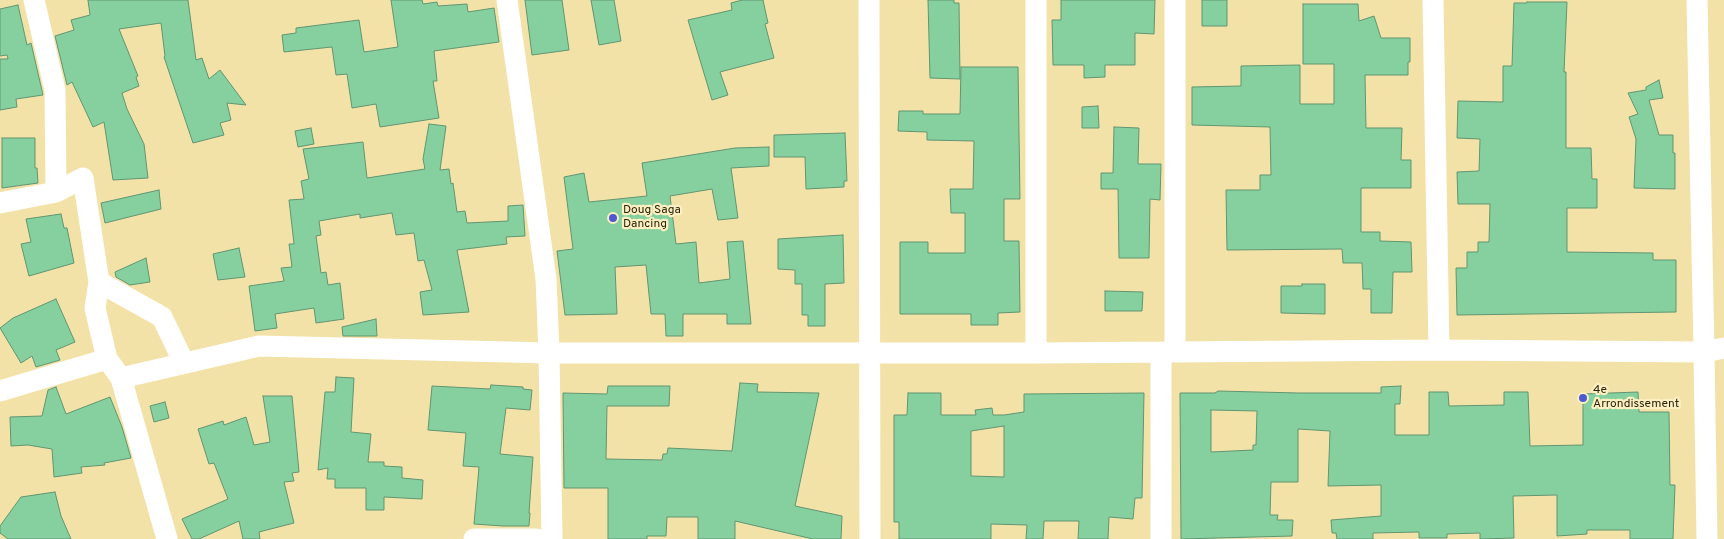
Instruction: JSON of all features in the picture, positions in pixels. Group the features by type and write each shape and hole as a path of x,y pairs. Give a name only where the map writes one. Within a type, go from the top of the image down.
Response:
{"street":[{"path":"34,0 55,90 56,192"},
{"path":"507,0 546,279 552,539"},
{"path":"869,0 870,539"},
{"path":"1036,0 1036,353"},
{"path":"1161,539 1168,352 1175,0"},
{"path":"1433,0 1439,350"},
{"path":"1697,0 1714,350 1707,539"},
{"path":"0,203 56,192 83,178 99,282 95,308 107,359 121,378 166,539"},
{"path":"99,282 162,317 184,363"},
{"path":"121,378 259,346 549,353 1714,350"},
{"path":"0,391 107,359"},
{"path":"474,539 536,539"}],"building":[{"path":"88,0 188,0 196,60 202,58 209,79 220,70 246,105 227,103 231,120 220,123 224,135 193,143 164,57 161,23 119,29 138,76 136,77 139,86 122,93 127,109 144,144 148,178 113,180 104,122 93,127 72,82 67,85 55,36 74,30 71,20 90,15"},
{"path":"391,0 422,0 423,4 437,2 438,6 467,4 468,12 494,8 499,42 434,51 437,81 433,81 439,118 380,127 376,104 352,108 347,74 336,75 332,47 284,52 282,35 296,33 296,28 359,20 364,52 398,47"},
{"path":"525,0 562,0 569,50 532,55"},
{"path":"591,0 614,0 621,41 599,45"},
{"path":"742,0 763,0 768,23 765,24 774,58 720,72 728,95 712,100 688,20 732,10 731,3"},
{"path":"928,0 954,0 954,3 959,3 960,79 930,78"},
{"path":"1061,0 1155,0 1154,34 1135,33 1135,65 1105,65 1105,77 1084,78 1084,65 1053,65 1052,20 1061,20"},
{"path":"1202,0 1227,0 1227,26 1202,26"},
{"path":"1567,2 1564,72 1566,72 1566,148 1591,148 1592,179 1597,179 1597,208 1567,208 1567,252 1653,253 1653,260 1676,260 1676,312 1457,315 1456,268 1467,268 1467,252 1478,252 1478,242 1489,242 1490,204 1458,204 1457,172 1479,171 1480,139 1457,138 1458,101 1503,102 1503,66 1512,66 1514,3"},
{"path":"1303,4 1358,4 1359,21 1374,16 1381,38 1410,38 1408,75 1365,75 1366,128 1402,128 1401,160 1411,160 1411,188 1361,188 1361,232 1380,232 1380,241 1411,242 1412,272 1393,272 1392,313 1371,313 1371,289 1363,289 1362,263 1343,263 1342,249 1227,250 1226,190 1260,190 1260,175 1271,175 1270,127 1192,125 1192,87 1241,86 1241,66 1300,65 1300,104 1334,104 1334,64 1303,64"},
{"path":"18,5 27,45 31,43 43,95 16,99 17,107 0,110 0,59 8,59 7,55 0,56 0,9"},
{"path":"961,67 1018,67 1020,199 1004,199 1004,241 1019,241 1020,312 998,313 998,325 971,325 971,314 900,314 900,242 928,242 928,253 965,253 965,213 951,213 950,189 973,189 974,141 927,140 927,132 898,131 899,111 923,111 923,114 960,114"},
{"path":"1659,80 1663,98 1649,100 1659,135 1673,135 1675,189 1634,188 1636,139 1629,117 1638,114 1628,93 1646,90 1646,87"},
{"path":"1098,106 1099,128 1082,128 1082,107"},
{"path":"429,124 446,126 440,170 449,169 457,212 465,211 467,223 508,221 508,206 523,205 525,236 506,237 507,244 457,250 469,312 423,315 420,292 432,290 424,260 418,261 414,233 396,235 392,213 360,218 360,214 319,221 321,235 316,236 321,273 326,272 328,285 340,283 344,319 316,323 314,308 275,314 277,328 255,331 249,286 284,281 281,268 292,267 289,244 294,244 289,200 304,199 301,181 309,179 303,149 363,142 367,178 425,169 423,159"},
{"path":"1114,127 1139,128 1138,164 1161,164 1160,200 1150,199 1149,258 1119,258 1118,189 1101,189 1101,173 1113,173"},
{"path":"311,128 314,144 298,147 295,131"},
{"path":"845,133 847,181 844,181 844,187 806,189 805,157 774,157 774,135"},
{"path":"2,138 35,138 35,168 37,168 38,183 2,188"},
{"path":"769,147 769,166 731,168 738,218 718,220 712,189 670,196 676,244 696,242 699,283 730,279 727,242 743,241 751,324 727,324 727,314 683,314 683,336 666,336 665,314 651,314 646,265 615,267 617,314 565,315 557,251 573,249 564,177 584,173 589,202 647,196 642,163 735,148"},
{"path":"159,190 161,209 105,223 101,203"},
{"path":"61,214 64,228 67,228 74,263 29,276 21,244 31,242 26,219"},
{"path":"843,235 844,283 825,284 825,326 808,326 808,315 802,315 802,284 795,284 795,270 778,269 778,239"},
{"path":"239,248 245,277 218,280 213,254"},
{"path":"146,258 150,282 130,285 116,277 115,272"},
{"path":"1302,284 1325,284 1325,314 1281,313 1281,286 1302,286"},
{"path":"1105,291 1143,292 1142,311 1105,311"},
{"path":"56,299 75,342 56,350 60,360 36,367 32,356 21,363 0,328 13,318"},
{"path":"376,319 377,336 343,336 342,327"},
{"path":"336,377 354,378 351,432 371,434 368,462 384,462 384,466 402,467 402,478 423,480 422,499 384,497 384,510 366,510 366,488 335,488 335,479 327,479 328,468 318,470 325,392 335,392"},
{"path":"740,383 758,384 757,392 819,393 795,506 842,516 841,539 813,539 735,521 735,539 698,539 698,517 667,517 666,536 647,536 647,539 608,539 608,488 564,488 563,393 607,394 608,386 670,386 669,406 607,406 606,459 662,460 663,454 667,454 668,448 732,451"},
{"path":"491,385 523,387 523,389 532,390 530,410 506,408 500,454 533,457 529,526 474,524 479,467 463,466 466,433 428,430 432,386 490,389"},
{"path":"1401,386 1400,404 1395,404 1395,435 1429,435 1429,392 1448,392 1449,406 1504,405 1504,392 1528,392 1530,446 1583,445 1583,394 1638,392 1639,412 1669,412 1670,485 1675,485 1673,539 1630,539 1630,530 1587,530 1587,534 1557,536 1557,495 1513,496 1514,538 1480,539 1480,533 1447,534 1447,538 1419,538 1419,532 1373,533 1373,539 1337,539 1336,533 1332,533 1331,520 1381,516 1381,485 1328,486 1330,431 1298,429 1298,482 1271,482 1270,515 1278,515 1277,520 1293,520 1292,536 1181,539 1180,393 1215,393 1218,391 1381,393 1381,387","holes":["1211,410 1257,411 1256,445 1253,445 1253,450 1211,452"]},
{"path":"56,387 66,414 110,397 122,427 131,458 104,463 105,465 81,467 82,473 54,477 52,449 28,445 11,446 10,417 42,416 48,390"},
{"path":"908,393 941,393 941,415 976,415 975,410 992,408 993,415 1004,415 1024,412 1024,394 1144,393 1142,498 1135,498 1133,519 1109,517 1108,539 1078,539 1079,521 1044,521 1043,539 1026,539 1027,525 991,524 991,539 899,539 899,522 894,522 894,415 907,415","holes":["1004,426 1004,477 971,476 971,431"]},
{"path":"263,396 292,396 299,472 292,473 294,481 284,482 294,523 259,532 260,539 243,539 239,521 199,539 192,539 182,519 228,499 214,463 209,464 198,429 223,421 224,425 246,417 254,445 270,442"},
{"path":"165,402 169,418 154,422 150,406"},
{"path":"55,492 61,516 71,539 8,539 0,533 0,526 21,497"}],"place":[{"name":"Doug Saga Dancing","path":"613,218"},
{"name":"4e Arrondissement","path":"1583,398"}]}
